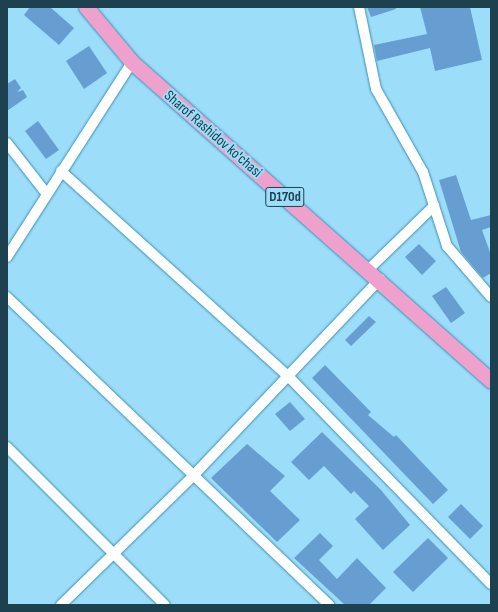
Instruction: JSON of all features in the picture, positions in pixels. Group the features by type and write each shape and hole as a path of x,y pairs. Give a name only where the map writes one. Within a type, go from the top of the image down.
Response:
{"main road":[{"name":"Sharof Rashidov ko'chasi","path":"86,7 132,62 374,274 490,382"}],"street":[{"path":"359,7 376,89 423,172 447,246 491,297"},
{"path":"7,257 46,193 132,62"},
{"path":"7,144 46,193"},
{"path":"61,171 288,376 491,584"},
{"path":"61,605 194,476 288,376 374,274 434,206"},
{"path":"7,297 329,605"},
{"path":"7,447 113,555 165,605"}],"building":[{"path":"30,7 50,7 74,28 59,45 24,15"},
{"path":"367,7 395,7 396,9 371,17"},
{"path":"420,7 470,7 482,60 435,71 430,48 377,61 374,45 427,34"},
{"path":"89,46 107,73 84,89 66,61"},
{"path":"15,79 21,88 17,92 23,90 27,97 7,111 7,84"},
{"path":"38,121 59,150 46,159 25,131"},
{"path":"456,175 471,220 491,215 491,227 482,230 491,255 491,273 483,278 461,252 439,180"},
{"path":"419,244 436,261 422,275 405,257"},
{"path":"446,287 465,313 451,323 432,296"},
{"path":"369,316 376,322 351,346 345,340"},
{"path":"325,365 371,412 368,415 394,437 396,435 448,490 433,504 312,378"},
{"path":"290,402 305,419 290,431 275,414"},
{"path":"322,432 381,490 410,525 383,550 355,519 369,506 354,491 351,494 324,466 309,480 291,462"},
{"path":"247,444 285,476 270,491 300,520 277,542 211,478"},
{"path":"461,504 483,526 470,539 448,517"},
{"path":"320,533 333,546 319,560 337,579 357,558 386,588 369,605 345,605 294,558"},
{"path":"428,538 448,558 413,592 393,572"}]}
